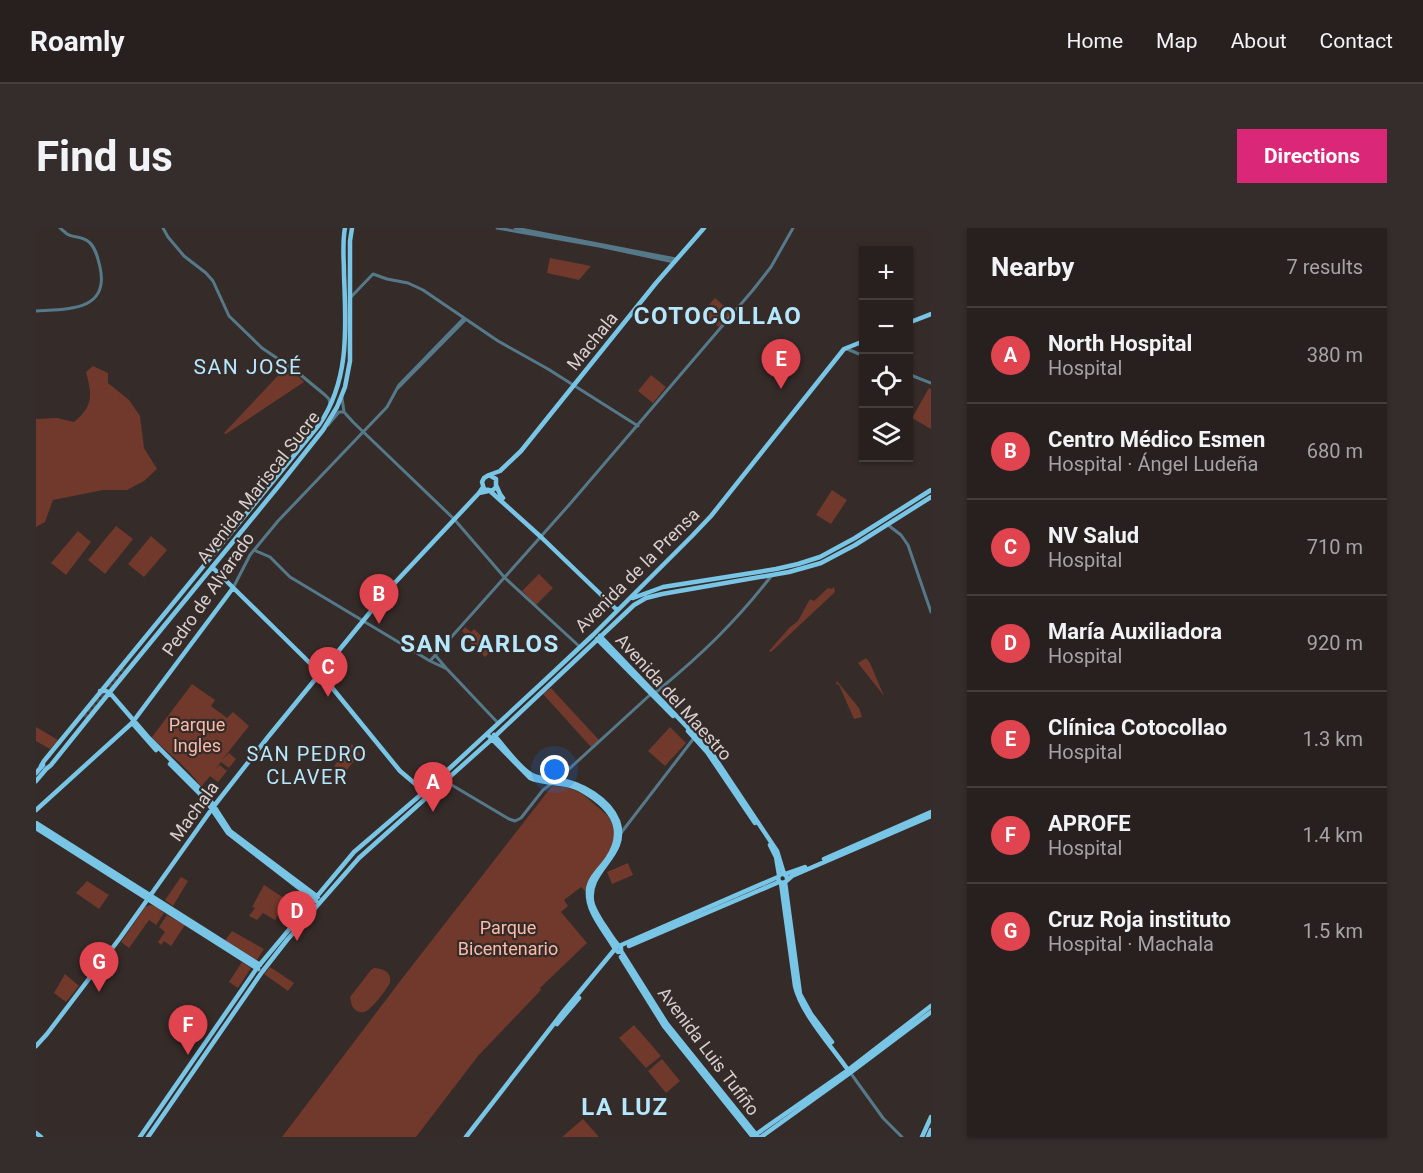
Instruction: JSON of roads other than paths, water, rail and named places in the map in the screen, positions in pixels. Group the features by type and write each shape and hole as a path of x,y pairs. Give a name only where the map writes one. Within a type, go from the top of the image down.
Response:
{"main road":[{"name":"Avenida Mariscal Sucre","path":"345,228 344,248 347,277"},
{"name":"Avenida Mariscal Sucre","path":"36,773 51,765 323,430 337,407 344,363 347,277 352,228"},
{"name":"Machala","path":"489,475 500,471 521,451 704,228"},
{"name":"Avenida Mariscal Sucre","path":"43,768 44,761 100,691 320,425 338,395 348,374 351,361 350,298 347,288"},
{"path":"339,312 345,315"},
{"path":"913,321 931,314"},
{"path":"845,349 859,343"},
{"name":"Avenida de la Prensa","path":"427,794 445,781 493,737 597,636 622,607 640,592 711,516 845,349"},
{"path":"489,491 494,488 500,471"},
{"path":"541,537 501,496 494,477 485,476 482,480 483,487 622,607 619,619"},
{"name":"Machala","path":"36,1046 144,905 213,807 320,673 390,588 483,487"},
{"path":"640,592 669,585 798,564 819,557 837,549 931,490"},
{"name":"Machala","path":"479,493 489,491"},
{"name":"Avenida de la Prensa","path":"140,1137 258,966 366,851 580,647 646,598 798,570 821,563 842,553 931,497"},
{"path":"240,522 245,526"},
{"path":"212,567 320,673 400,771 427,794"},
{"name":"Pedro de Alvarado","path":"36,810 133,722 233,588"},
{"name":"Avenida Mariscal Sucre","path":"170,608 126,667 161,625 176,612"},
{"name":"Avenida del Maestro","path":"597,636 703,746 723,771 777,851 797,996 850,1071"},
{"path":"112,677 110,684 113,686 116,684"},
{"path":"100,691 109,694 153,747 213,807 231,836 318,900"},
{"path":"93,701 96,699 99,701 96,709"},
{"name":"Avenida Mariscal Sucre","path":"36,782 43,768 85,718"},
{"name":"Avenida Luis Tufiño","path":"488,733 534,776 582,787 608,805 617,819 620,835 617,850 595,874 588,889 589,903 664,1026 756,1137"},
{"name":"Avenida Luis Tufiño","path":"493,737 530,778 536,781 572,784 609,811 614,821 616,839 607,862"},
{"path":"467,1137 563,1012 618,950 931,814"},
{"path":"36,823 143,891 149,898"},
{"path":"36,828 264,970"},
{"path":"143,891 152,891 157,886"},
{"path":"157,886 157,903"},
{"name":"Avenida de la Prensa","path":"148,1137 264,970 318,900"},
{"path":"144,905 157,903"},
{"name":"Avenida Luis Tufiño","path":"600,921 618,950"},
{"path":"766,1137 931,1010"},
{"path":"756,1137 850,1071"},
{"path":"922,1137 930,1119"},
{"path":"928,1137 931,1130"},
{"path":"36,1136 41,1137"}],"street":[{"path":"36,311 81,307 96,296 101,285 96,252 91,244 86,239 69,235 60,228"},
{"path":"162,228 184,256 209,276 229,316 262,348 325,395 329,399 330,407"},
{"path":"497,228 675,261"},
{"path":"515,228 675,261"},
{"path":"430,661 638,426 771,267 793,228"},
{"path":"350,298 374,274 408,283 423,290 498,340 638,426"},
{"name":"Pedro de Alvarado","path":"233,588 246,561 288,509 387,407 397,389 465,318"},
{"path":"845,349 859,354"},
{"path":"913,376 931,383"},
{"path":"325,395 331,397 338,395 344,412 454,519 505,578 580,647"},
{"path":"323,430 340,411 344,412"},
{"path":"883,521 901,535 909,545 931,612"},
{"path":"254,550 270,557 290,577 447,669"},
{"path":"445,781 514,821 520,818 543,790 558,780 653,694 686,668 746,608 772,575"},
{"path":"435,656 498,723"},
{"path":"620,835 695,737"},
{"path":"850,1071 883,1118 902,1137"}],"tunnel":[{"path":"84,717 125,666"}],"place":[{"name":"Clínica Cotocollao","path":"781,389"},
{"name":"Centro Médico Esmen","path":"379,624"},
{"name":"NV Salud","path":"328,697"},
{"name":"North Hospital","path":"433,812"},
{"name":"María Auxiliadora","path":"297,941"},
{"name":"Cruz Roja instituto","path":"99,992"},
{"name":"APROFE","path":"188,1055"}],"district":[{"name":"COTOCOLLAO","path":"718,316"},
{"name":"SAN JOSÉ","path":"248,367"},
{"name":"SAN CARLOS","path":"480,644"},
{"name":"SAN PEDRO CLAVER","path":"307,766"},
{"name":"LA LUZ","path":"625,1107"}],"park label":[{"name":"Parque Ingles","path":"197,734"},
{"name":"Parque Bicentenario","path":"508,937"}]}
